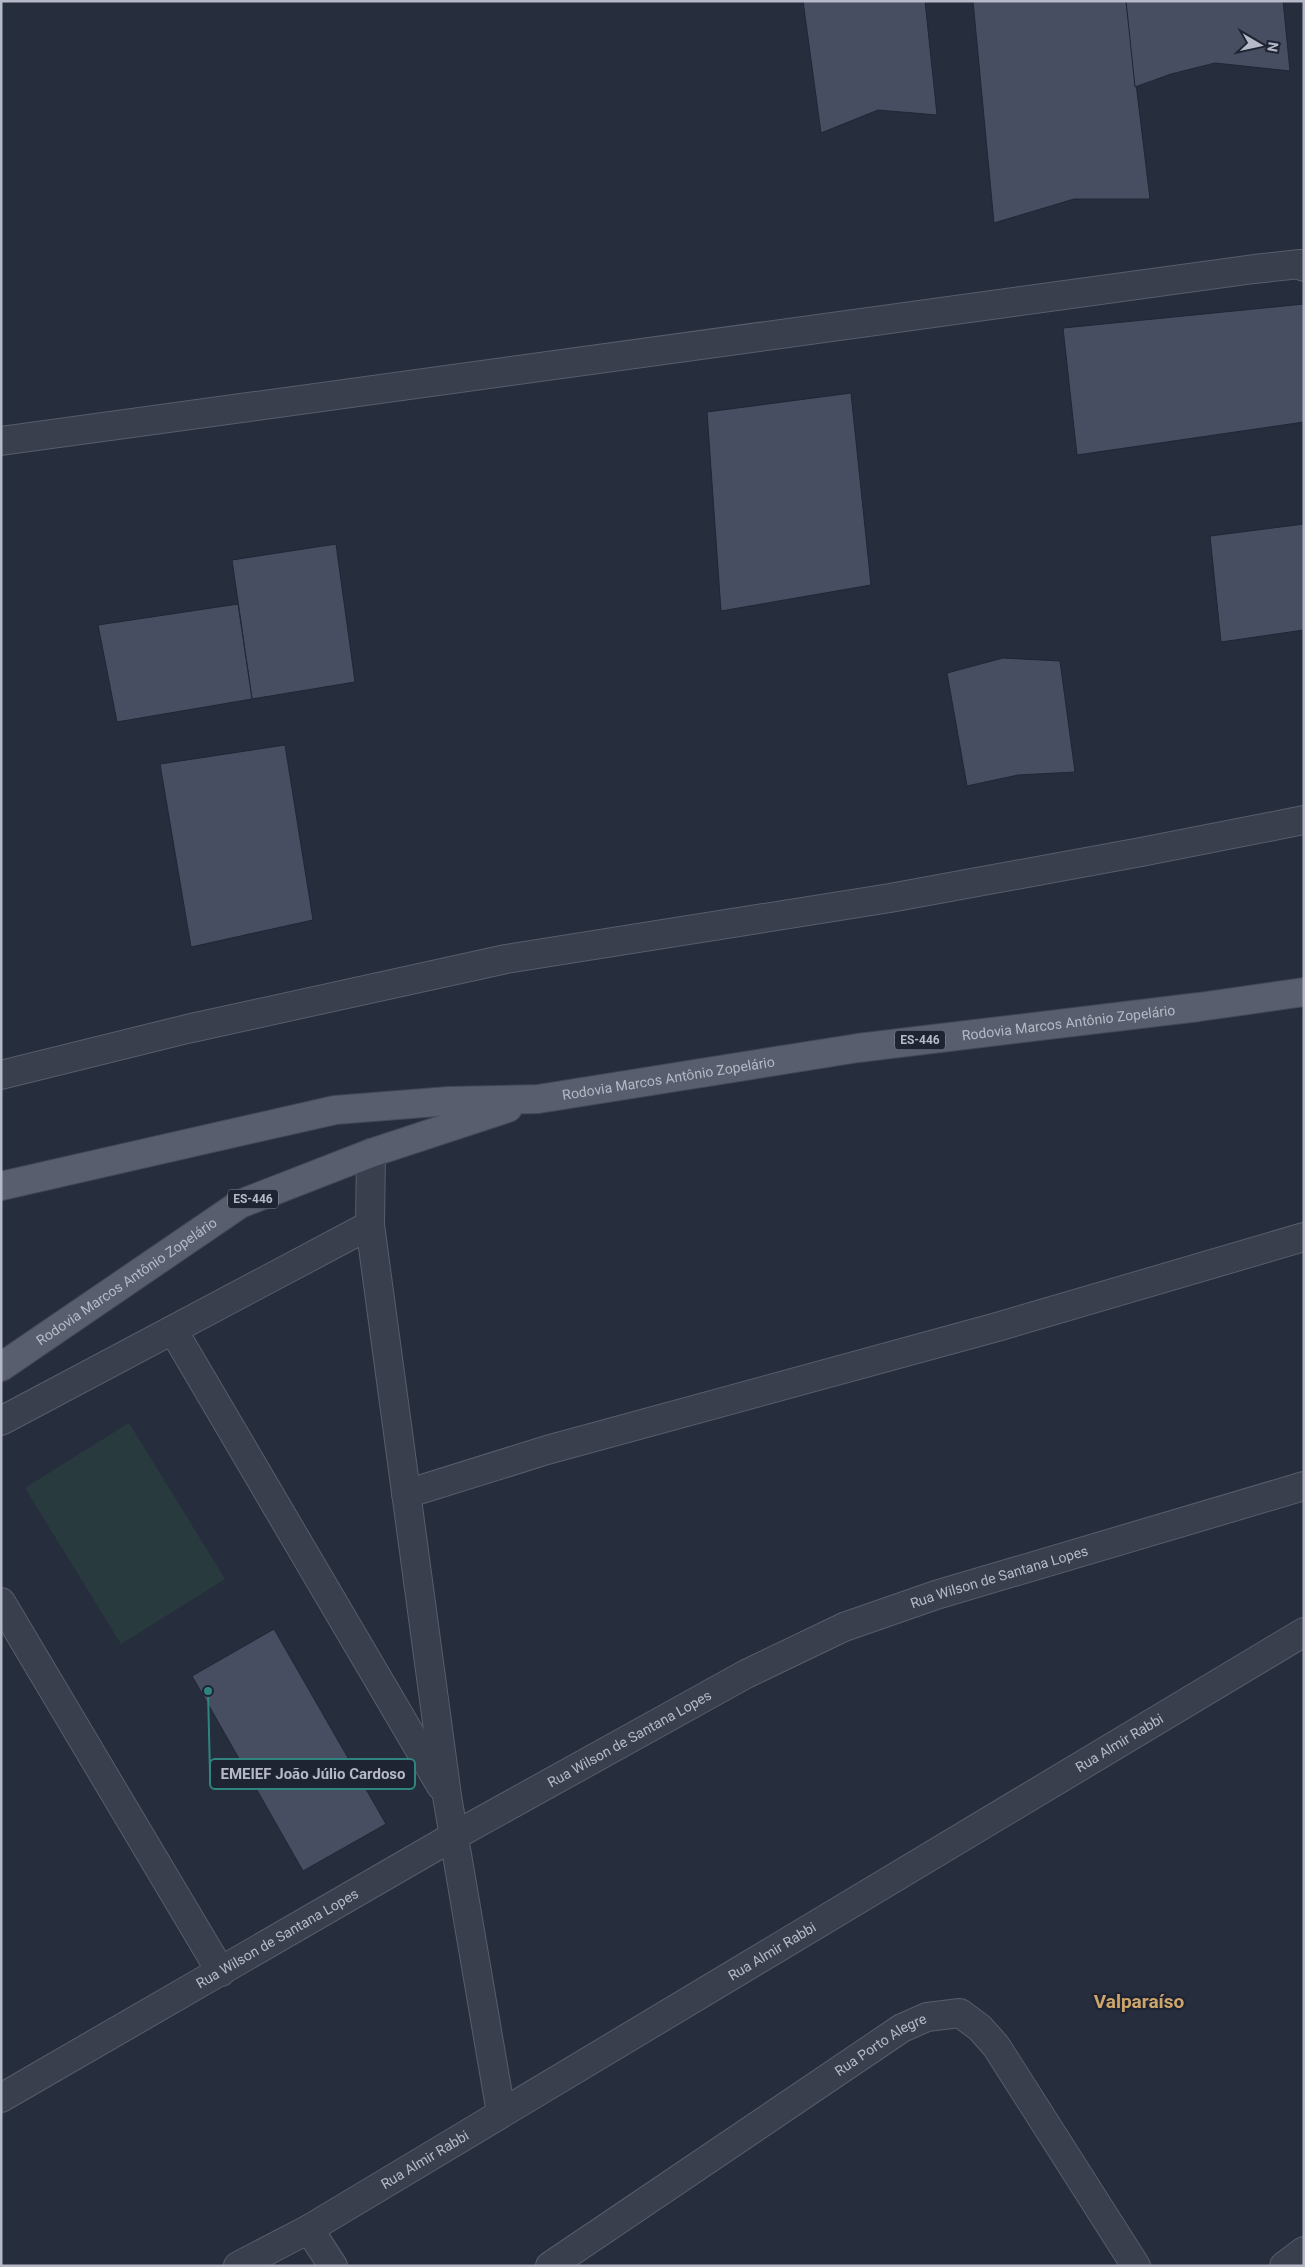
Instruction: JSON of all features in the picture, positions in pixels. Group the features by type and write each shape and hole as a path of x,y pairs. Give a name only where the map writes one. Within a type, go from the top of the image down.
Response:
{"main road":[{"name":"Rodovia Marcos Antônio Zopelário","path":"1,1186 335,1110 449,1101 538,1099 858,1048 1190,1008 1304,992"},
{"name":"Rodovia Marcos Antônio Zopelário","path":"1,1367 240,1204 371,1153 538,1099"}],"street":[{"path":"1,441 1302,261"},
{"path":"1,1075 187,1029 506,959 890,898 1304,820"},
{"path":"371,1153 370,1224 406,1494 447,1796 501,2113"},
{"path":"1,1421 370,1224"},
{"path":"406,1494 547,1450 997,1327 1304,1237"},
{"path":"173,1330 447,1796"},
{"name":"Rua Wilson de Santana Lopes","path":"1,2098 454,1836 746,1674 844,1627 936,1595 1304,1486"},
{"path":"1,1602 221,1972"},
{"name":"Rua Almir Rabbi","path":"238,2266 309,2229 1304,1632"},
{"name":"Rua Porto Alegre","path":"550,2266 902,2028 928,2018 960,2014 980,2028 996,2046 1136,2266"},
{"path":"309,2229 333,2266"},
{"path":"1284,2266 1304,2251"}],"shaded area":[{"path":"129,1423 225,1579 121,1644 25,1488"}],"building":[{"path":"803,1 925,1 937,115 878,110 821,133"},
{"path":"973,1 1126,1 1150,199 1074,199 994,223"},
{"path":"1126,1 1283,1 1290,71 1215,63 1171,74 1135,87"},
{"path":"1304,304 1304,422 1077,455 1063,328"},
{"path":"851,393 871,585 721,611 707,412"},
{"path":"1304,524 1304,630 1221,642 1210,536"},
{"path":"336,544 355,682 252,699 232,560"},
{"path":"238,604 252,699 117,722 98,625"},
{"path":"1003,658 1060,661 1075,772 1018,775 967,786 947,673"},
{"path":"285,745 313,920 191,947 160,764"},
{"path":"274,1629 386,1824 303,1871 192,1676"}],"place":[{"name":"EMEIEF João Júlio Cardoso","path":"208,1691"}],"district":[{"name":"Valparaíso","path":"1139,2001"}]}
